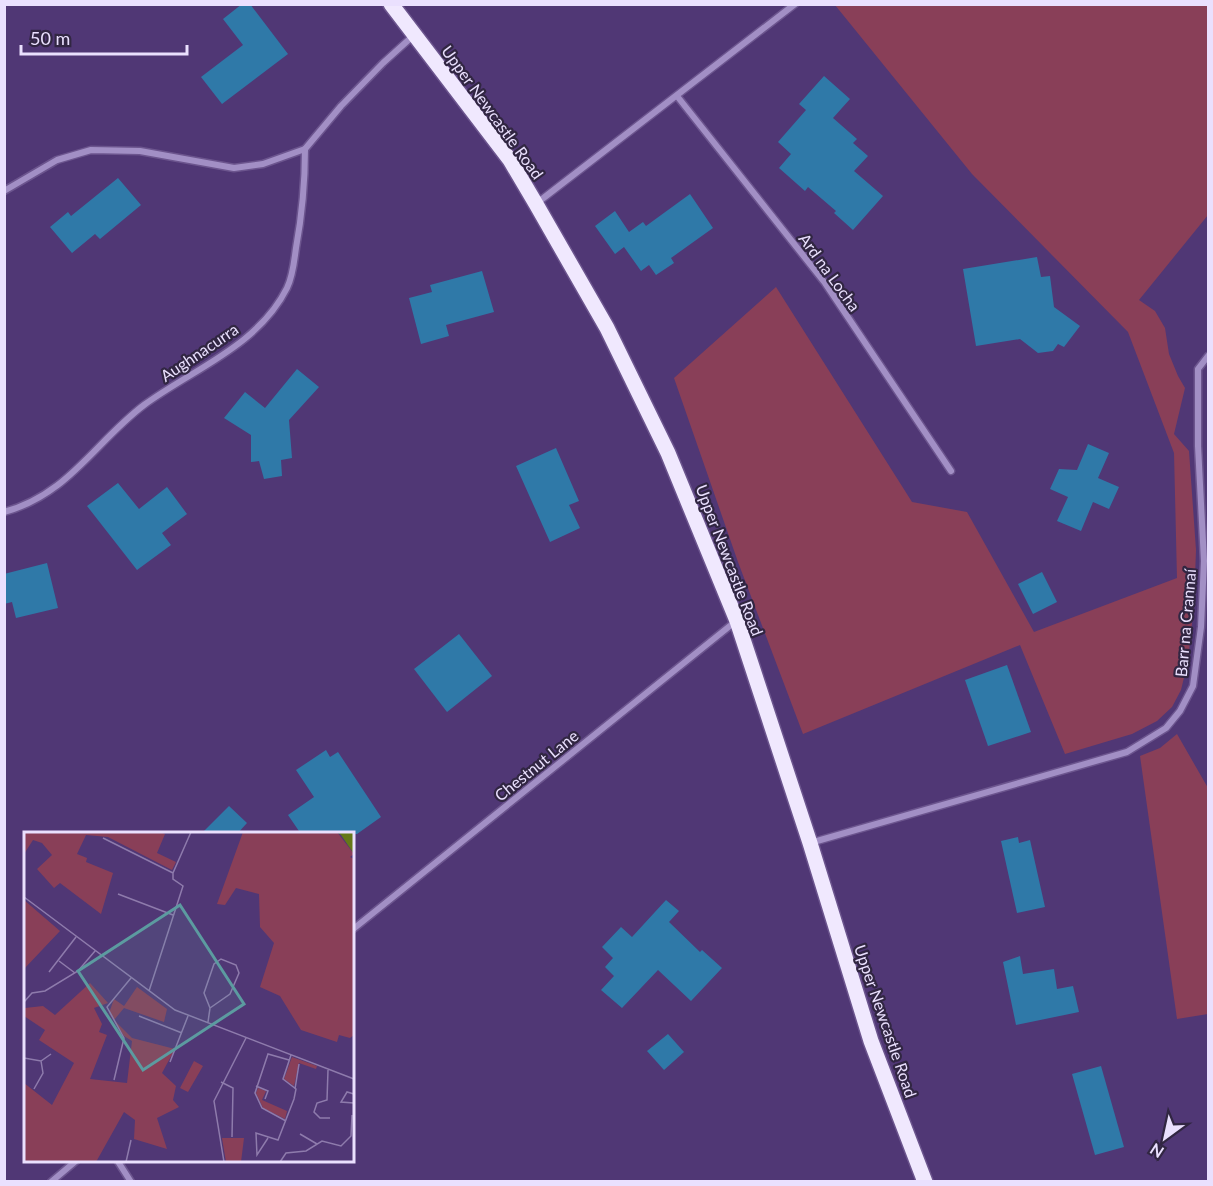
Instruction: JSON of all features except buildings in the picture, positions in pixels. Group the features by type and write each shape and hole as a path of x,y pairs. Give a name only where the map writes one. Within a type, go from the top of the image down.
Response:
{"main road":[{"name":"Upper Newcastle Road","path":"391,4 510,160 607,328 669,453 737,621 872,1041 925,1182"}],"street":[{"path":"536,204 795,4"},
{"path":"4,191 57,160 91,150 140,152 234,168 263,164 305,149 341,106 383,63 415,35"},
{"name":"Ard na Locha","path":"677,96 825,283 951,471"},
{"name":"Aughnacurra","path":"4,512 32,503 59,485 137,411 243,342 273,309 287,288 292,274 303,211 305,149"},
{"name":"Barr na Crannaí","path":"810,843 1127,752 1166,728 1180,711 1193,686 1201,627 1204,561 1198,457 1198,369 1209,356"},
{"name":"Chestnut Lane","path":"354,928 737,621"},
{"path":"51,1182 76,1162"},
{"path":"118,1162 131,1182"}],"shaded area":[{"path":"835,5 1208,5 1208,215 1139,300 1155,311 1165,328 1169,354 1185,388 1174,434 1189,451 1196,550 1194,604 1188,661 1181,690 1172,707 1157,721 1132,734 1065,754 1020,645 803,734 738,562 674,378 776,287 912,502 967,512 1034,632 1177,578 1174,453 1128,332 972,174"},
{"path":"1177,734 1208,788 1208,1014 1177,1019 1140,756 1160,748"}]}
